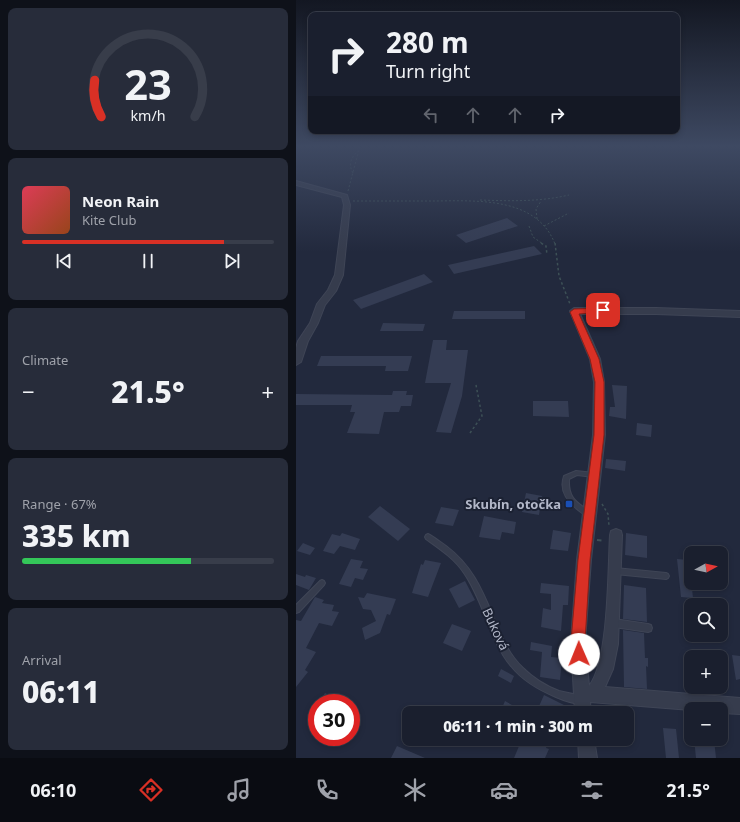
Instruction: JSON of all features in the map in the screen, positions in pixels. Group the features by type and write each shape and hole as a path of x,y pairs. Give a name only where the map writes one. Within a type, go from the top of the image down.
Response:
{"street":[{"path":"296,183 346,198 347,215 340,274 332,291 321,304 317,317 302,341 296,362"},
{"path":"585,700 578,641 587,538 599,435 598,369 574,312 656,311 740,314"},
{"path":"585,700 605,669 611,644 615,539"},
{"name":"Buková","path":"585,700 740,706"},
{"path":"587,746 588,758"}],"lane":[{"path":"590,517 567,496 565,489 566,478 570,474 595,475"},
{"name":"Buková","path":"428,537 457,558 470,576 507,654 524,674 550,691 566,698 585,700"},
{"path":"614,571 666,576"},
{"path":"296,610 322,583"},
{"path":"612,623 648,628"}],"path":[{"path":"351,181 346,198 541,201 569,195"},
{"path":"476,200 507,205 537,220 544,226 555,243 558,276 574,312"},
{"path":"537,220 536,209 541,201"},
{"path":"544,226 569,213"},
{"path":"529,226 533,237 546,246 547,255"},
{"path":"470,433 482,416 476,385"},
{"path":"593,496 606,510 609,530 615,539"},
{"path":"587,538 615,539"}],"building":[{"path":"507,218 518,226 466,243 456,235"},
{"path":"534,246 542,254 454,274 448,265"},
{"path":"424,274 433,282 361,309 353,300"},
{"path":"454,311 525,311 525,319 452,319"},
{"path":"383,323 425,324 423,331 380,331"},
{"path":"433,340 447,340 446,350 468,350 462,396 451,433 436,432 451,383 425,383"},
{"path":"321,356 412,356 408,371 385,371 386,366 317,366"},
{"path":"612,385 627,386 626,419 609,416 610,407 615,407"},
{"path":"393,391 407,391 406,395 413,395 411,406 401,406 399,412 384,412 379,434 347,433 355,412 350,412 352,405 296,405 296,394 392,395"},
{"path":"533,401 568,401 569,417 533,416"},
{"path":"637,423 652,425 651,437 636,435"},
{"path":"606,459 626,461 625,471 605,468"},
{"path":"526,493 542,496 539,515 522,512"},
{"path":"380,506 410,529 398,541 368,517"},
{"path":"441,507 459,510 453,526 435,523"},
{"path":"484,516 516,522 514,534 502,532 500,540 479,537"},
{"path":"553,530 571,533 568,551 550,549"},
{"path":"342,533 360,539 355,550 340,546 334,554 323,551 332,534 340,536"},
{"path":"626,533 647,536 647,558 625,555"},
{"path":"303,543 315,548 310,555 297,551"},
{"path":"351,559 363,561 360,568 368,569 363,580 355,578 351,587 339,584"},
{"path":"677,559 684,560 684,590 692,590 693,598 681,597"},
{"path":"425,560 441,563 428,597 412,593 421,564 423,565"},
{"path":"296,574 316,578 309,590 296,585"},
{"path":"465,581 475,600 459,608 449,589"},
{"path":"541,583 569,586 568,605 563,605 561,631 541,627 543,608 551,610 551,594 540,593"},
{"path":"624,585 646,588 647,622 623,619"},
{"path":"367,593 396,599 390,615 387,614 380,633 365,640 362,628 376,621 371,610 363,609 358,597 364,598"},
{"path":"315,597 324,600 322,603 334,605 332,611 339,612 332,626 319,623 306,648 316,652 305,670 308,672 296,687 296,620 301,621"},
{"path":"452,624 471,631 462,651 443,643"},
{"path":"623,630 644,633 645,658 648,658 648,667 646,666 647,689 624,687"},
{"path":"531,642 552,646 551,657 562,658 560,680 540,677 542,652 530,650"},
{"path":"732,655 740,656 740,679 736,680"},
{"path":"501,669 514,676 511,683 498,676"},
{"path":"544,695 564,705 564,706 539,706"},
{"path":"505,701 514,706 503,706"},
{"path":"663,728 676,729 679,758 666,758"},
{"path":"397,746 425,758 391,758"},
{"path":"519,746 547,746 546,748 549,749 545,758 514,758"},
{"path":"695,746 715,746 716,758 696,758"}],"place":[{"name":"Skubín, otočka","path":"569,504"}],"route":[{"path":"579,654 578,641 584,560 593,496 599,435 599,382 598,369 574,312 603,310"}]}
